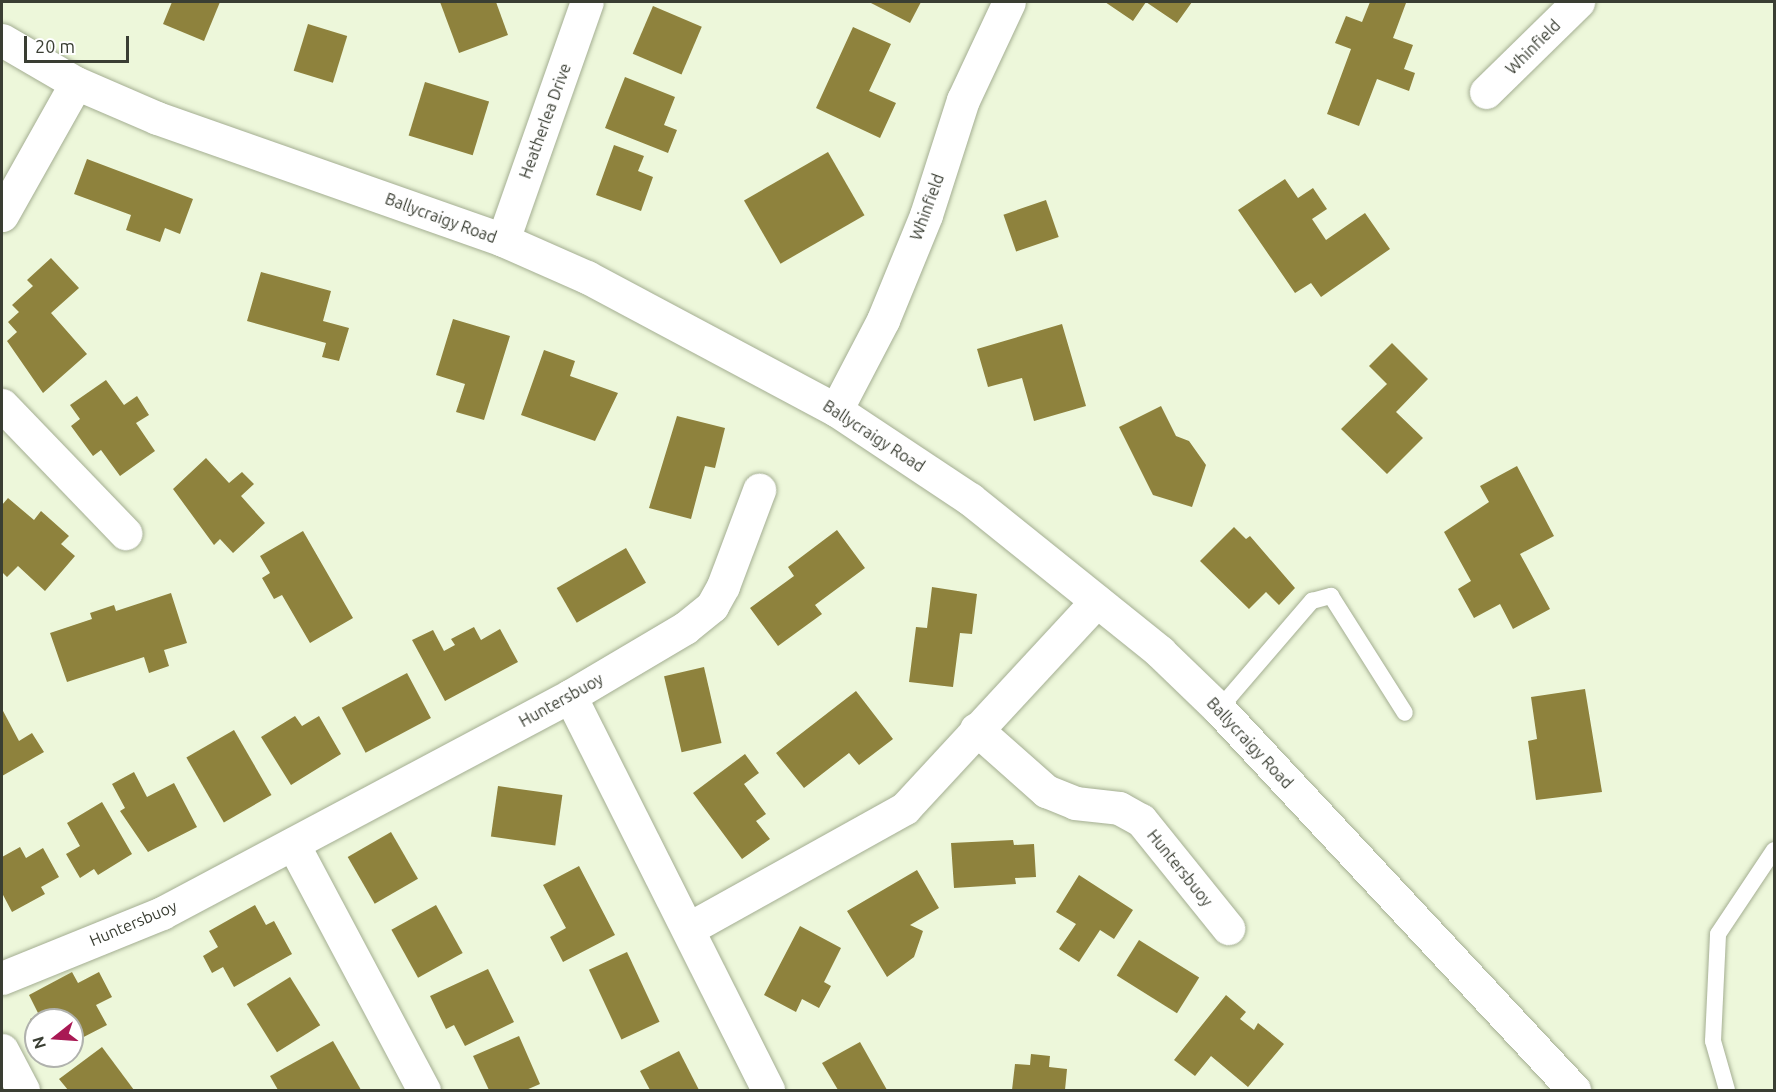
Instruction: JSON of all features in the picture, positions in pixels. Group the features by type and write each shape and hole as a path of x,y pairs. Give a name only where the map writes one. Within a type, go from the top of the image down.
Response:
{"street":[{"name":"Heatherlea Drive","path":"503,240 587,2"},
{"name":"Whinfield","path":"836,410 883,320 926,214 963,100 1010,2"},
{"name":"Whinfield","path":"1486,92 1578,2"},
{"name":"Ballycraigy Road","path":"2,40 76,83 237,147 503,240 667,316 836,410 970,499 1096,600 1219,709 1574,1090"},
{"path":"2,215 76,83"},
{"path":"2,405 124,534"},
{"name":"Huntersbuoy","path":"2,978 162,913 570,696 685,628 712,606 759,490"},
{"path":"688,928 894,817 1096,600"},
{"path":"570,696 768,1090"},
{"name":"Huntersbuoy","path":"976,729 1046,791 1075,803 1119,808 1141,820 1228,928"},
{"path":"293,844 424,1090"},
{"path":"2,1050 23,1090"}],"lane":[{"path":"1219,709 1312,602 1331,596 1405,713"},
{"path":"1727,1090 1713,1041 1718,934 1774,850"}],"building":[{"path":"172,2 220,2 204,41 163,24"},
{"path":"440,2 496,2 508,35 459,53"},
{"path":"869,2 921,2 910,23"},
{"path":"1105,2 1146,2 1133,21"},
{"path":"1146,2 1192,2 1177,23"},
{"path":"1370,2 1406,3 1393,38 1413,45 1404,69 1415,73 1409,91 1377,79 1359,126 1327,114 1351,49 1335,43 1346,16 1362,22"},
{"path":"653,6 702,27 681,75 633,54"},
{"path":"308,24 347,36 333,83 294,71"},
{"path":"853,27 891,44 869,91 896,103 880,138 816,108"},
{"path":"625,77 675,97 664,125 677,130 668,153 605,128"},
{"path":"425,82 489,102 473,155 409,136"},
{"path":"614,145 644,156 638,171 653,177 641,211 596,195"},
{"path":"828,152 864,215 780,264 744,200"},
{"path":"87,159 193,199 180,234 165,228 160,242 126,230 131,215 74,194"},
{"path":"1285,179 1298,198 1313,188 1327,209 1312,219 1326,240 1365,213 1390,249 1321,297 1311,283 1295,293 1238,210"},
{"path":"1046,200 1059,237 1016,252 1003,215"},
{"path":"51,258 79,288 51,313 87,354 43,393 7,341 17,332 8,322 19,312 12,305 33,286 27,280"},
{"path":"261,272 331,291 323,321 349,328 339,361 322,357 326,343 247,321"},
{"path":"453,319 510,336 484,420 456,412 465,384 436,375"},
{"path":"1062,324 1086,406 1034,421 1022,378 988,387 977,349"},
{"path":"1392,343 1428,379 1396,412 1423,438 1387,474 1341,429 1387,384 1369,366"},
{"path":"544,350 575,361 570,376 618,393 595,441 521,415"},
{"path":"106,380 124,405 137,396 149,415 136,423 155,451 120,476 101,450 93,456 71,426 80,419 70,405"},
{"path":"1161,406 1176,436 1189,441 1206,465 1192,507 1153,495 1119,427"},
{"path":"677,416 725,428 715,468 705,466 691,519 649,508"},
{"path":"206,458 229,483 242,472 254,484 241,496 265,523 233,553 220,539 214,545 173,489"},
{"path":"1517,466 1554,536 1520,554 1550,609 1513,629 1500,604 1474,618 1458,589 1471,581 1444,532 1489,502 1480,486"},
{"path":"8,498 34,520 41,511 69,536 61,544 75,556 45,591 18,566 7,577 2,572 2,505"},
{"path":"1234,527 1246,539 1250,536 1295,588 1279,605 1266,592 1249,609 1200,561"},
{"path":"837,530 865,568 815,605 822,614 778,646 750,608 794,576 788,567"},
{"path":"303,531 353,618 310,643 282,595 274,599 262,578 270,573 260,556"},
{"path":"626,548 646,583 577,623 557,588"},
{"path":"932,587 977,594 972,634 960,633 953,687 909,682 916,627 927,628"},
{"path":"171,593 187,643 164,650 169,666 149,673 144,657 67,682 50,633 92,619 90,613 114,605 116,611"},
{"path":"474,627 481,640 500,629 518,662 445,701 412,640 433,630 444,651 455,645 451,639"},
{"path":"704,667 722,743 682,752 664,676"},
{"path":"407,673 431,718 366,753 342,708"},
{"path":"1585,689 1602,792 1536,800 1528,741 1537,739 1531,697"},
{"path":"856,691 893,739 859,765 849,753 804,788 776,753"},
{"path":"2,709 19,741 32,733 44,752 2,776"},
{"path":"295,716 302,726 319,716 341,754 291,785 261,737"},
{"path":"234,730 272,795 224,822 186,758"},
{"path":"745,754 759,773 744,784 766,814 756,821 770,839 742,859 693,793"},
{"path":"134,772 147,797 174,783 197,827 148,852 120,811 125,808 112,784"},
{"path":"498,786 562,795 555,846 491,837"},
{"path":"102,802 132,854 98,875 94,869 80,878 66,854 80,846 67,823"},
{"path":"391,832 418,879 375,904 348,857"},
{"path":"1013,840 1014,845 1034,844 1036,877 1015,878 1016,884 954,888 951,843"},
{"path":"20,847 26,858 43,848 59,877 41,887 45,894 12,912 2,893 2,857"},
{"path":"579,866 615,935 563,962 550,937 566,928 543,885"},
{"path":"917,870 939,908 910,925 923,931 914,957 887,977 847,911"},
{"path":"1079,875 1133,910 1114,939 1100,930 1079,962 1059,949 1076,924 1056,912"},
{"path":"255,905 266,925 274,921 292,954 234,987 223,967 212,973 203,956 218,947 209,931"},
{"path":"436,905 463,953 418,978 391,930"},
{"path":"800,926 841,948 824,982 831,986 819,1008 802,999 796,1012 764,995"},
{"path":"1139,940 1199,978 1177,1013 1117,976"},
{"path":"627,952 660,1022 621,1040 589,970"},
{"path":"488,969 514,1022 465,1046 454,1025 446,1029 430,996"},
{"path":"72,972 78,983 99,972 112,997 96,1005 107,1025 84,1037 84,1008 36,1008 29,995"},
{"path":"290,977 320,1025 277,1052 247,1004"},
{"path":"1226,995 1246,1012 1240,1019 1254,1030 1258,1023 1284,1044 1248,1087 1211,1056 1195,1076 1174,1060"},
{"path":"519,1036 540,1084 526,1090 489,1090 473,1056"},
{"path":"333,1041 361,1090 278,1090 270,1076"},
{"path":"860,1042 887,1090 838,1090 822,1063"},
{"path":"102,1047 134,1090 68,1090 59,1079 74,1068 84,1068 84,1060"},
{"path":"679,1051 699,1090 650,1090 640,1071"},
{"path":"1031,1054 1050,1056 1049,1067 1067,1069 1065,1090 1012,1090 1015,1064 1030,1065"}]}
